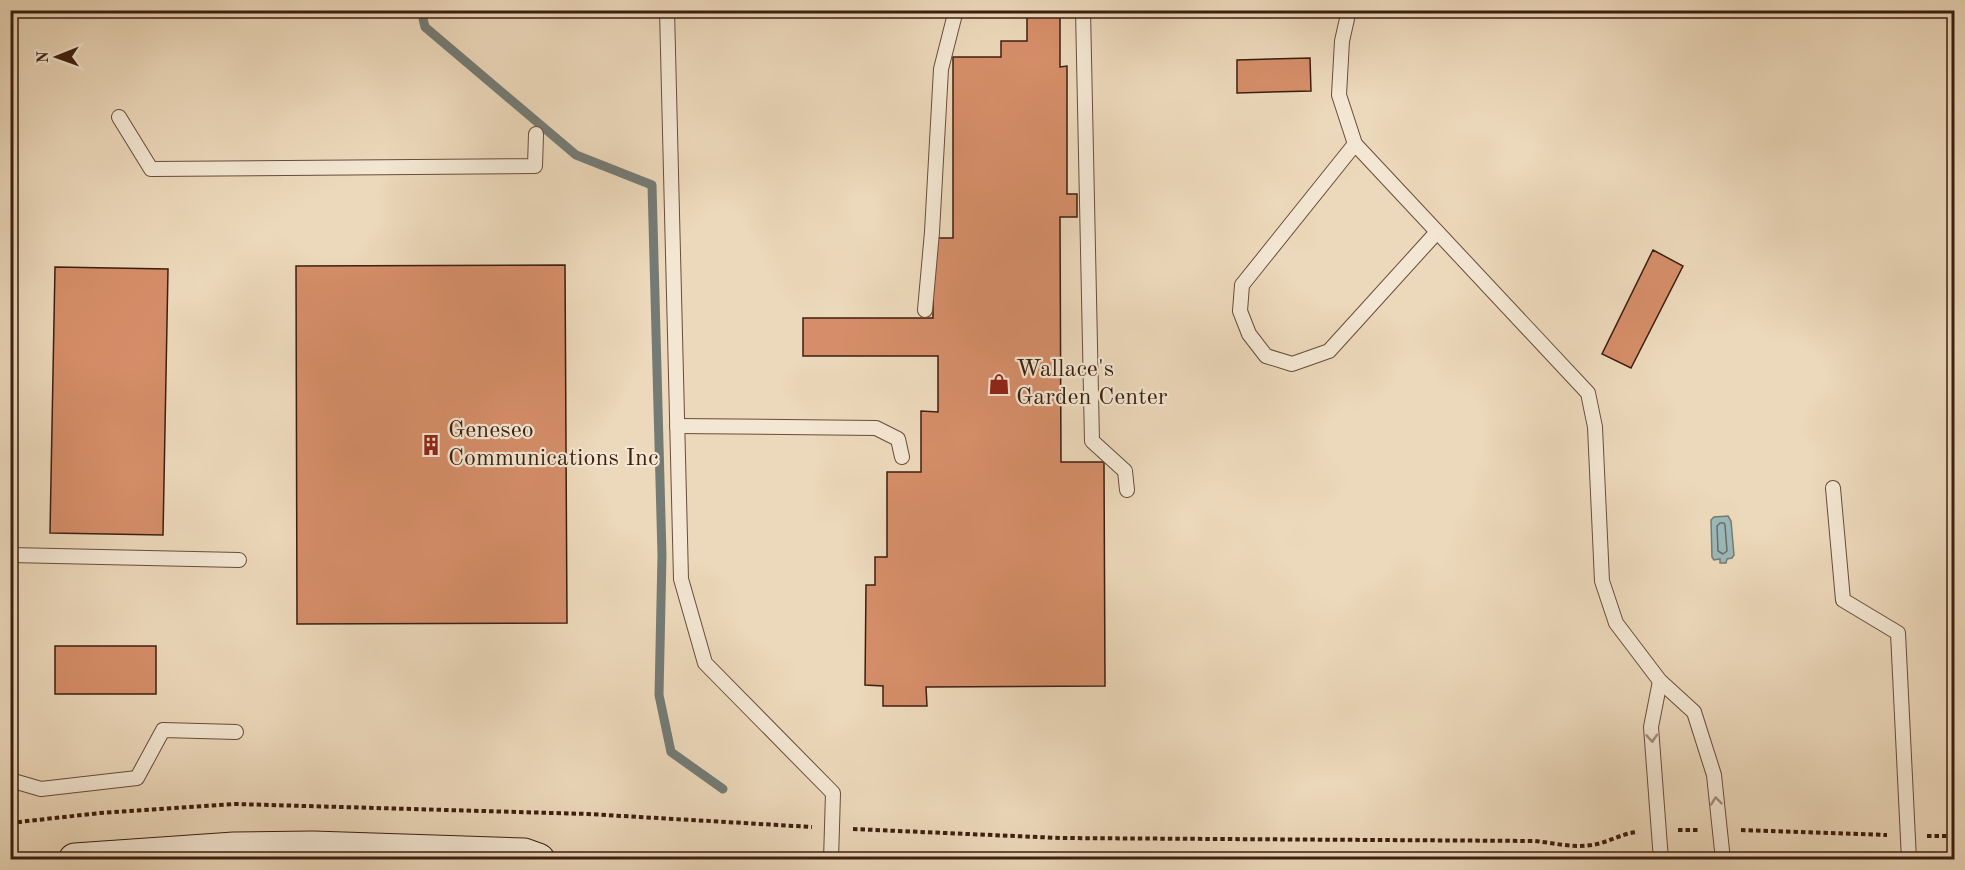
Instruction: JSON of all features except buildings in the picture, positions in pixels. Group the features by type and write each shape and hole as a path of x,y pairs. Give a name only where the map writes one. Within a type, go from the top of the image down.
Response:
{"main road":[{"path":"75,860 234,849 313,848 524,855 538,860"}],"lane":[{"path":"667,10 681,579 705,663 833,793 831,860"},
{"path":"925,310 941,69 956,10"},
{"path":"1083,10 1092,441 1125,471 1127,490"},
{"path":"1349,10 1342,42 1339,95 1355,144 1588,393 1594,427 1602,582 1617,623 1660,681 1694,712 1714,775 1723,860"},
{"path":"119,117 152,169 535,166 536,134"},
{"path":"1355,144 1242,285 1240,311 1248,334 1266,356 1292,364 1329,351 1437,232"},
{"path":"677,426 876,428 898,439 902,457"},
{"path":"1833,488 1843,600 1898,633 1909,860"},
{"path":"10,555 239,560"},
{"path":"1660,681 1652,727 1661,860"},
{"path":"10,780 41,789 137,778 163,730 236,732"}],"path":[{"path":"10,823 100,813 235,804 588,814 1060,838 1534,841 1578,846 1596,845 1629,833 1659,831 1719,830 1954,836"}],"water":[{"path":"1728,516 1731,521 1734,555 1727,559 1726,563 1720,563 1720,559 1714,560 1712,557 1711,520 1714,517"}],"waterway":[{"path":"421,10 425,27 576,155 652,185 662,555 659,695 671,752 723,789"}],"place":[{"name":"Wallace's Garden Center","path":"999,384"},
{"name":"Geneseo Communications Inc","path":"431,445"}]}
